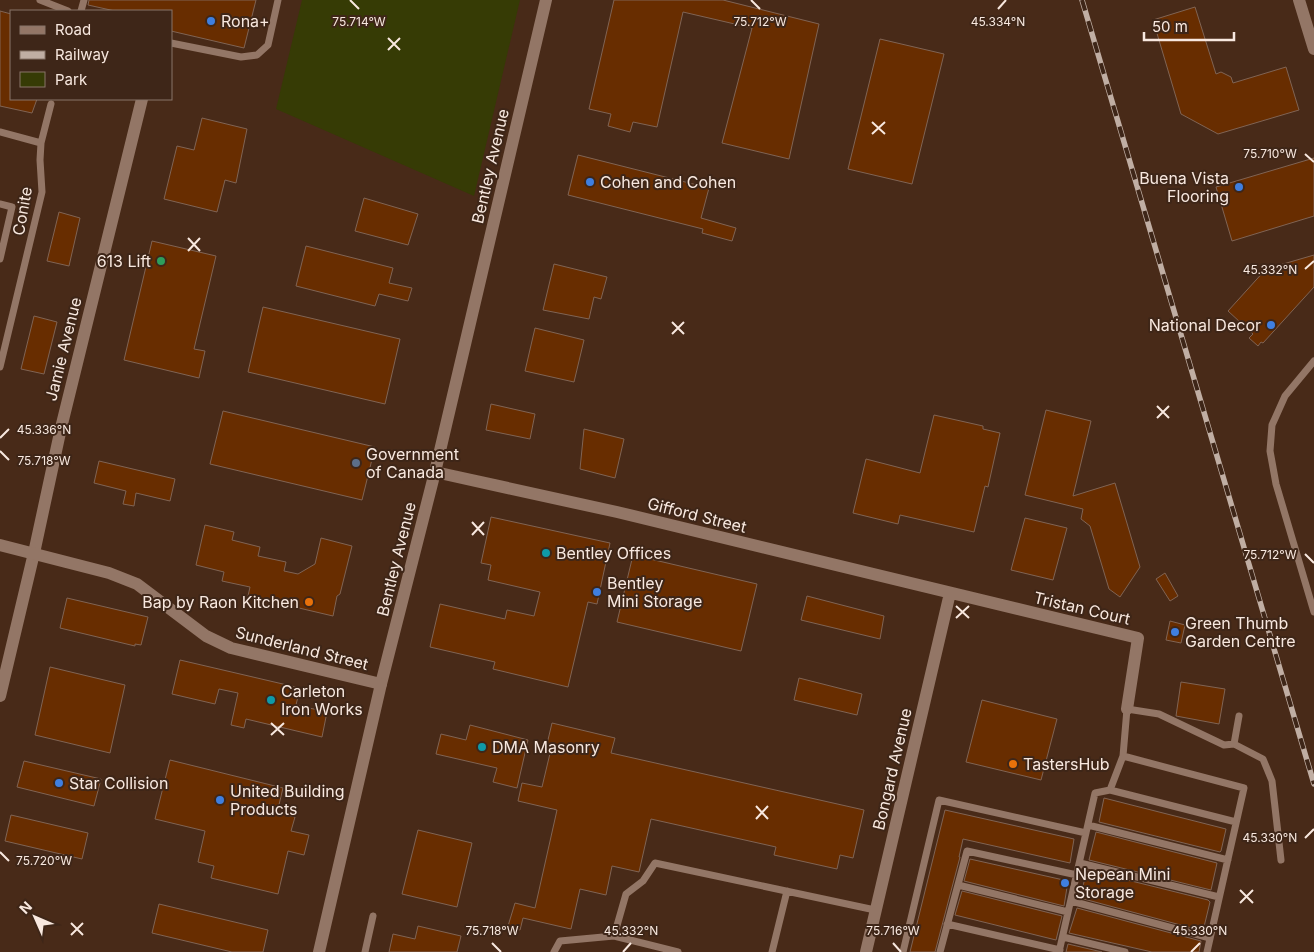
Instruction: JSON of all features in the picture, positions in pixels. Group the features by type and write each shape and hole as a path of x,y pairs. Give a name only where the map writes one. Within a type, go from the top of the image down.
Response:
{"street":[{"name":"Bentley Avenue","path":"319,952 380,684 435,472 546,0"},
{"path":"1300,0 1314,49"},
{"name":"Jamie Avenue","path":"0,696 61,428 142,100"},
{"name":"Gifford Street","path":"435,472 617,512 950,593"},
{"name":"Sunderland Street","path":"0,545 109,573 137,584 206,636 231,648 380,684"},
{"name":"Tristan Court","path":"950,593 1138,638 1127,709"},
{"name":"Bongard Avenue","path":"866,952 950,593"}],"lane":[{"path":"40,0 65,10"},
{"path":"172,43 241,57 257,55 268,46 278,0"},
{"name":"Conite","path":"0,367 42,192 41,143 51,104"},
{"path":"0,132 41,143"},
{"path":"0,204 12,207 0,259"},
{"path":"1314,362 1285,396 1272,425 1270,451 1276,484 1314,612"},
{"path":"1110,790 1123,756 1127,709 1159,714 1224,745 1234,744 1263,759 1272,781 1281,860"},
{"path":"1234,744 1239,716"},
{"path":"1123,756 1244,788 1207,952"},
{"path":"948,924 1059,951 1095,793 1110,790 1236,822"},
{"path":"903,952 939,800 1086,833"},
{"path":"1088,825 1228,860"},
{"path":"940,952 966,851 1077,875"},
{"path":"614,936 626,894 643,881 655,863 875,910"},
{"path":"1080,863 1219,897"},
{"path":"958,885 1068,912"},
{"path":"772,952 786,892"},
{"path":"1071,901 1210,938"},
{"path":"365,952 373,916"},
{"path":"554,952 560,941 614,936 678,952"},
{"path":"1062,937 1125,952"}],"shaded area":[{"path":"0,0 1314,0 1314,952 0,952"}],"green space":[{"path":"302,0 520,0 474,196 276,109"}],"building":[{"name":"Rona+","path":"89,0 256,0 244,48 172,31 172,10 110,10 88,5"},
{"path":"614,0 723,0 819,24 789,159 722,143 752,28 683,12 657,127 633,122 630,132 608,126 611,114 589,109"},
{"path":"1195,7 1216,74 1221,72 1231,77 1233,83 1286,67 1299,110 1218,134 1181,114 1153,20"},
{"path":"0,11 10,14 10,100 37,100 32,113 0,106"},
{"path":"880,39 944,54 912,184 848,169"},
{"path":"202,118 247,129 236,183 225,180 217,212 164,199 177,146 194,150"},
{"path":"578,155 709,188 701,218 736,228 732,241 702,233 703,229 568,195"},
{"path":"1314,158 1314,216 1232,241 1216,187"},
{"path":"364,198 418,214 408,245 355,231"},
{"path":"59,212 80,218 69,266 47,261"},
{"path":"152,241 216,256 194,349 205,351 199,378 124,360"},
{"path":"306,246 393,268 389,283 412,288 408,301 379,294 375,306 296,286"},
{"path":"1314,255 1314,287 1263,343 1261,342 1258,346 1249,338 1253,334 1228,311 1266,269"},
{"path":"554,264 607,277 601,299 594,297 589,319 543,310"},
{"path":"263,307 400,339 385,404 248,372"},
{"path":"34,316 57,322 44,374 21,369"},
{"path":"535,328 584,340 574,382 525,371"},
{"path":"491,404 535,414 530,439 486,430"},
{"path":"1046,410 1091,421 1073,496 1115,483 1140,567 1120,597 1109,589 1090,526 1081,519 1083,509 1025,495"},
{"path":"223,411 375,447 362,500 210,464"},
{"path":"934,415 983,426 983,429 1000,433 988,487 985,486 974,532 900,515 898,524 853,513 866,459 920,473"},
{"path":"584,429 624,439 615,478 580,469"},
{"path":"99,461 175,479 170,501 136,493 134,506 123,504 126,491 94,483"},
{"path":"491,517 610,543 597,604 588,602 568,687 493,669 495,662 430,647 440,604 505,619 507,610 534,616 540,592 488,580 491,565 481,563"},
{"path":"1025,518 1067,528 1053,580 1011,570"},
{"path":"205,525 234,532 232,540 260,547 258,556 286,562 284,571 298,574 315,564 321,538 352,546 333,616 248,596 250,587 222,581 224,572 196,565"},
{"path":"633,555 757,584 741,651 617,622"},
{"path":"1165,573 1178,596 1170,601 1156,579"},
{"path":"807,596 884,616 880,639 801,620"},
{"path":"67,598 148,617 141,645 135,644 135,646 60,628"},
{"name":"Green Thumb Garden Centre","path":"1170,621 1185,625 1181,643 1166,640"},
{"name":"Carleton Iron Works","path":"180,660 300,688 296,705 327,712 322,737 246,719 244,728 231,725 238,693 219,689 215,704 172,694"},
{"path":"50,667 125,685 110,753 35,735"},
{"path":"799,678 862,694 857,715 794,700"},
{"path":"1181,682 1225,689 1219,724 1176,716"},
{"path":"982,700 1057,719 1041,780 966,762"},
{"path":"552,723 615,738 611,753 864,810 853,858 840,855 837,869 774,855 776,847 651,819 639,872 612,866 606,895 580,889 571,929 523,918 520,930 508,926 515,903 535,908 557,810 518,801 522,783 542,787 552,745 547,744"},
{"name":"DMA Masonry","path":"470,725 528,740 517,788 493,782 497,768 436,754 441,734 466,740"},
{"name":"United Building Products","path":"170,760 283,788 277,813 295,817 291,831 309,835 304,855 288,851 278,894 211,878 214,866 198,862 205,831 155,819"},
{"name":"Star Collision","path":"24,761 101,779 94,806 17,787"},
{"path":"1104,798 1226,829 1221,851 1099,822"},
{"path":"945,810 1074,839 1070,863 963,839 935,952 910,952"},
{"path":"11,815 88,833 82,859 5,841"},
{"path":"418,830 472,843 457,907 402,894"},
{"path":"1096,832 1217,863 1211,890 1089,860"},
{"path":"970,859 1068,881 1064,906 964,881"},
{"path":"1087,870 1208,900 1210,902 1203,931 1080,898"},
{"path":"962,891 1062,916 1056,940 955,915"},
{"path":"159,904 268,930 263,952 232,952 152,933"},
{"path":"1077,908 1201,941 1199,952 1152,952 1069,933"},
{"path":"418,926 461,936 457,952 389,952 393,934 415,939"},
{"path":"1068,944 1102,952 1066,952"}],"railway":[{"path":"1082,0 1314,784"}],"place":[{"name":"Rona+","path":"211,21"},
{"name":"Cohen and Cohen","path":"590,182"},
{"name":"Buena Vista Flooring","path":"1239,187"},
{"name":"613 Lift","path":"161,261"},
{"name":"National Decor","path":"1271,325"},
{"name":"Government of Canada","path":"356,463"},
{"name":"Bentley Offices","path":"546,553"},
{"name":"Bentley Mini Storage","path":"597,592"},
{"name":"Bap by Raon Kitchen","path":"309,602"},
{"name":"Green Thumb Garden Centre","path":"1175,632"},
{"name":"Carleton Iron Works","path":"271,700"},
{"name":"DMA Masonry","path":"482,747"},
{"name":"TastersHub","path":"1013,764"},
{"name":"Star Collision","path":"59,783"},
{"name":"United Building Products","path":"220,800"},
{"name":"Nepean Mini Storage","path":"1065,883"}]}
